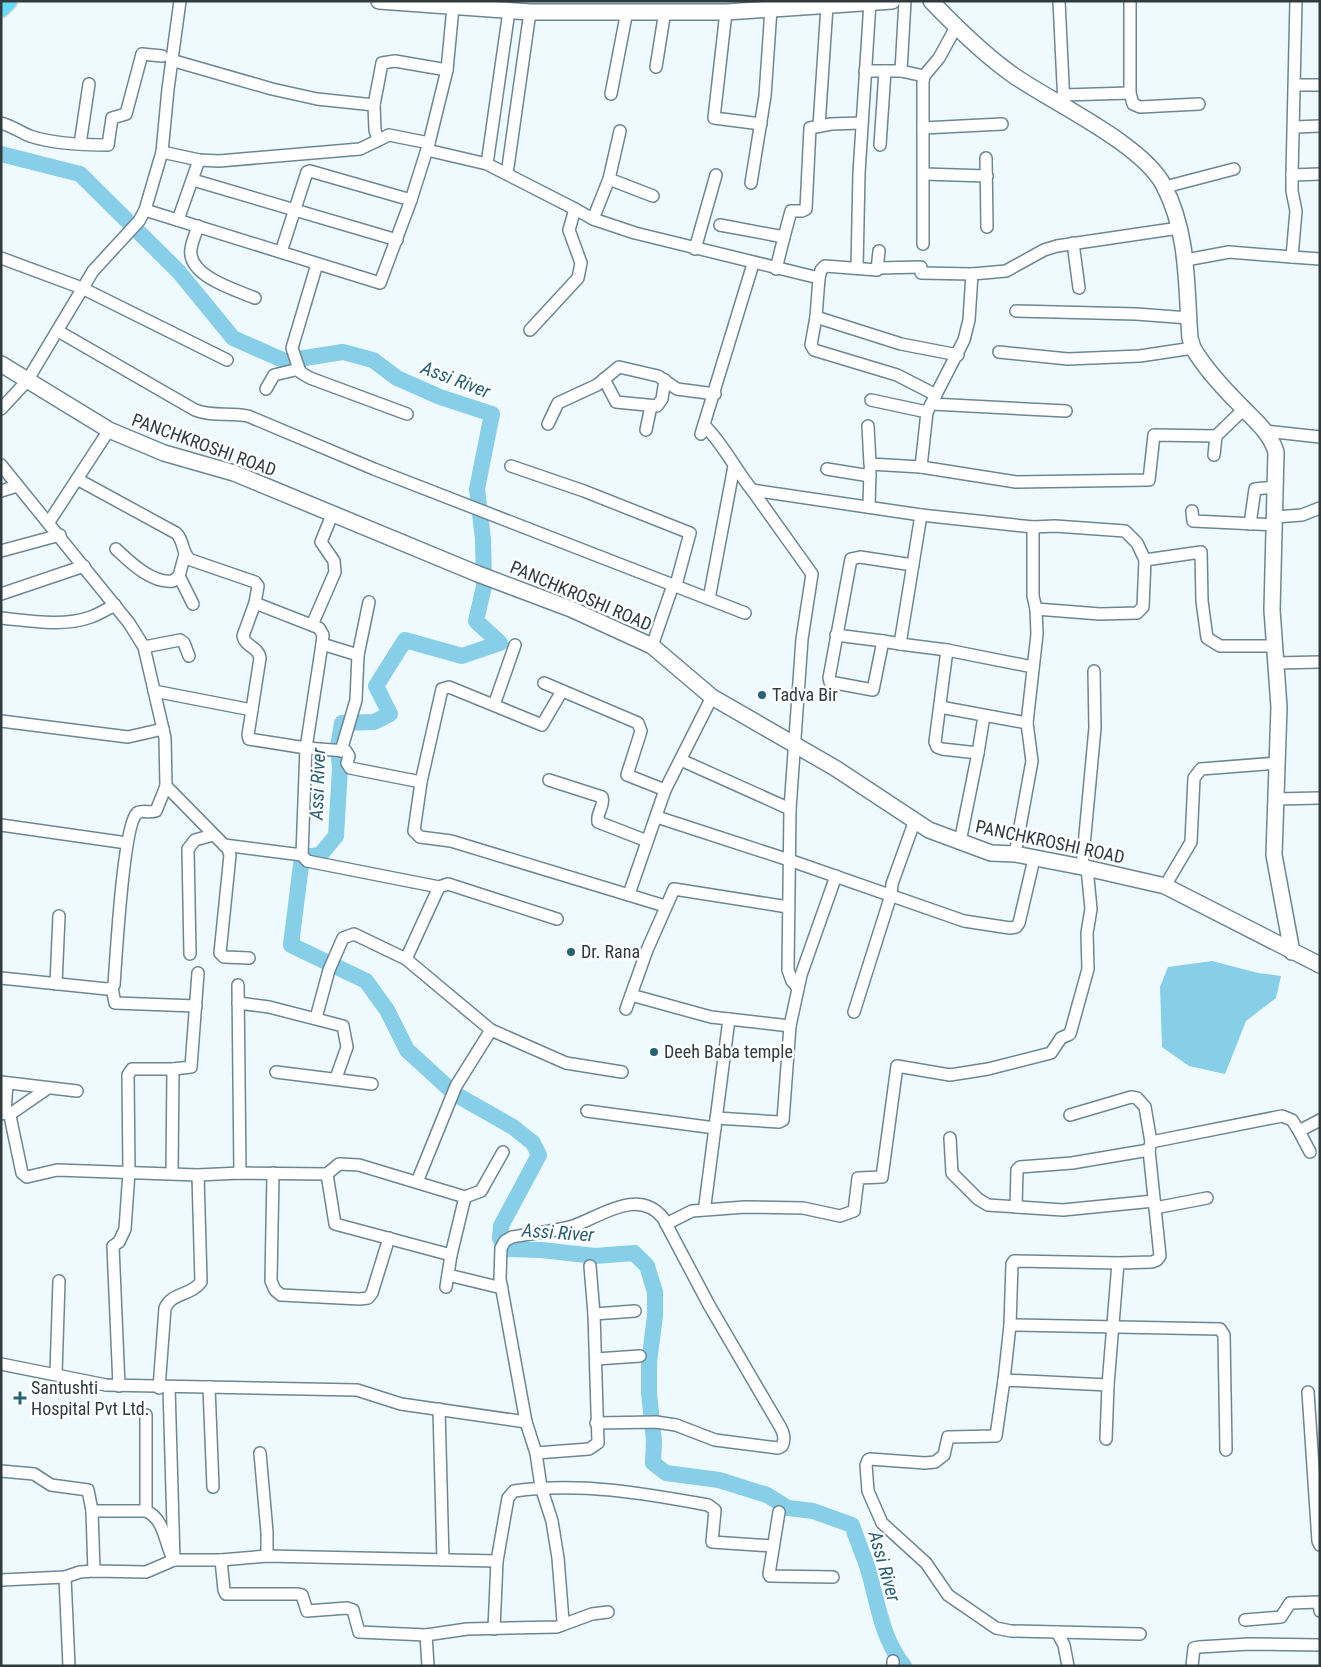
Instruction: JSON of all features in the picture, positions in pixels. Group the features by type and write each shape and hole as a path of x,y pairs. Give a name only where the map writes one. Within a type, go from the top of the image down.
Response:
{"main road":[{"path":"1,9 9,1"}],"street":[{"path":"1,409 27,381 93,272 139,221 145,210 162,152 167,58 180,1"},
{"path":"378,1 453,8 530,12 665,10 726,12 892,1"},
{"path":"902,71 905,1"},
{"path":"931,1 956,28 1011,73 1064,100 1152,167 1165,187 1179,228 1186,260 1189,318 1193,348 1198,357 1266,431 1273,442 1276,452 1276,487 1272,610 1279,707 1274,855 1292,952"},
{"path":"1059,1 1064,100"},
{"path":"1130,1 1130,93 1133,104 1140,106 1199,104"},
{"path":"1292,257 1296,212 1292,191 1292,175 1296,85 1296,1"},
{"path":"857,268 861,123 870,2"},
{"path":"819,126 827,6"},
{"path":"145,210 380,283 397,240 428,147 447,70 453,8"},
{"path":"656,67 665,10"},
{"path":"751,183 765,96 771,10"},
{"path":"487,164 509,11"},
{"path":"611,94 626,11"},
{"path":"507,174 530,12"},
{"path":"726,12 714,118 761,124"},
{"path":"924,244 924,76 939,58 956,28"},
{"path":"1,123 14,126 31,136 80,144 108,145 112,118 126,114 142,54 167,58 272,89 317,99 374,105"},
{"path":"378,140 375,130 374,105 382,63 395,61 447,70"},
{"path":"865,71 902,71 924,76"},
{"path":"880,145 885,71"},
{"path":"80,144 89,84"},
{"path":"1296,85 1320,85"},
{"path":"1064,100 1130,93"},
{"path":"776,268 791,211 806,209 810,131 812,126 861,123"},
{"path":"923,128 1002,124"},
{"path":"1295,127 1320,126"},
{"path":"593,219 609,179 620,131"},
{"path":"162,152 199,160 250,160 360,149 384,136 395,136 487,164 593,219 614,227 753,264 819,278"},
{"path":"986,158 987,227"},
{"path":"178,220 199,160"},
{"path":"1165,187 1234,169"},
{"path":"281,252 307,172 310,170 411,200"},
{"path":"924,174 987,176"},
{"path":"1292,175 1320,174"},
{"path":"695,249 716,176"},
{"path":"609,179 653,196"},
{"path":"193,180 397,240"},
{"path":"530,330 578,278 581,263 570,230 575,209"},
{"path":"720,225 784,237"},
{"path":"198,226 191,255 201,271 215,281 255,298"},
{"path":"932,403 897,375 814,350 811,344 816,318 820,270 825,266 972,274 1006,271 1044,250 1073,243 1179,228"},
{"path":"1073,243 1079,288"},
{"path":"879,251 879,268"},
{"path":"1186,260 1229,252 1320,259"},
{"path":"1,258 82,288 227,360"},
{"path":"317,264 292,344 292,352 298,368 310,378 407,414"},
{"path":"753,264 715,394 702,430 718,439 734,466 812,574 802,639 790,809 788,970 798,988"},
{"path":"921,467 932,403 958,355 969,320 972,274"},
{"path":"1016,312 1136,314 1189,318"},
{"path":"816,318 901,344 958,355"},
{"path":"58,331 195,410 212,414 248,416 668,585 673,585 745,613"},
{"path":"1000,352 1068,359 1140,356 1193,348"},
{"name":"PANCHKROSHI ROAD","path":"1,364 109,430 164,452 234,473 332,515 571,608 652,646 712,697 795,747 835,768 929,830 991,853 1015,854 1165,886 1320,965"},
{"path":"266,389 274,375 298,368"},
{"path":"548,424 554,407 558,403 590,389 619,368 658,376 677,389 715,394"},
{"path":"604,379 616,402 651,406 660,404 665,380"},
{"path":"871,400 1066,411"},
{"path":"646,430 651,406"},
{"path":"1214,455 1216,436 1244,409"},
{"path":"868,426 869,507"},
{"path":"49,522 109,430"},
{"path":"1266,431 1320,436"},
{"path":"827,469 870,470 921,467 1016,482 1149,480 1154,435 1216,436"},
{"path":"1,465 115,604 144,647 163,729 166,786 156,810 140,812 136,815 126,843 114,985 112,988 115,1003 196,1006"},
{"path":"511,466 687,530 690,537 677,581 673,585 652,646"},
{"path":"709,599 734,466"},
{"path":"77,479 176,533 182,541 185,554 179,576 193,604"},
{"path":"1,491 17,486"},
{"path":"1250,524 1255,489 1276,487"},
{"path":"752,490 921,515 1033,527 1055,526 1124,531 1138,543 1145,560 1143,606 1137,613 1100,614 1036,608"},
{"path":"1192,511 1193,521 1250,524 1302,515 1320,508"},
{"path":"312,625 335,572 334,561 322,542 332,515"},
{"path":"900,644 921,515"},
{"path":"1015,854 1032,761 1026,723 1033,667 1036,608 1033,596 1033,527"},
{"path":"1,552 60,535"},
{"path":"116,548 134,565 156,578 169,581 179,576"},
{"path":"1145,560 1201,552 1202,601 1208,638 1220,646 1275,646"},
{"path":"185,554 191,560 255,582 258,590 243,636 243,640 259,652 260,658 248,735 252,740 306,748 338,750 348,754 347,763 350,768 421,782"},
{"path":"883,641 875,688 869,690 830,682 836,635 851,559 860,557 913,565"},
{"path":"1,594 84,566"},
{"path":"338,750 356,700 358,655 369,602"},
{"path":"255,603 312,625 322,632 322,644 306,748 303,857"},
{"path":"1,618 52,622 72,621 91,617 115,604"},
{"path":"836,635 947,650 1033,667"},
{"path":"144,647 180,640 184,643 189,656"},
{"path":"322,644 358,655"},
{"path":"494,705 516,645"},
{"path":"947,650 935,742 937,747 978,753"},
{"path":"1276,663 1320,662"},
{"path":"666,1224 692,1211 745,1206 803,1208 840,1216 854,1211 858,1178 882,1177 897,1066 950,1075 988,1069 1051,1053 1061,1038 1070,1034 1088,969 1087,933 1091,909 1084,868 1095,728 1094,671"},
{"path":"544,683 638,723 641,731 627,775 665,790"},
{"path":"562,691 542,725 449,686 442,689 421,782 414,831 417,836 451,841 665,906"},
{"path":"154,691 252,710"},
{"path":"629,894 665,790 712,697"},
{"path":"940,707 1026,723"},
{"path":"960,842 984,716"},
{"path":"1,721 128,737 163,729"},
{"path":"681,760 790,809"},
{"path":"1165,886 1191,842 1194,778 1197,773 1201,769 1277,763"},
{"path":"549,780 602,797 598,822 646,841"},
{"path":"166,786 224,845 230,855 220,953 224,957 248,958"},
{"path":"1275,799 1320,798"},
{"path":"657,817 789,860 964,921 1016,927 1034,859"},
{"path":"854,1012 891,896 892,884 915,820"},
{"path":"1,825 126,843"},
{"path":"190,954 188,849 195,840 213,835"},
{"path":"224,845 303,857 439,887 448,884 558,919"},
{"path":"587,1111 716,1123 779,1122 784,1120 790,1026 798,988 836,876"},
{"path":"406,959 439,887"},
{"path":"626,1009 665,906 671,892 677,888 788,907"},
{"path":"56,984 59,916"},
{"path":"316,1018 328,970 344,938 354,934 406,959 491,1030 566,1063 622,1072"},
{"path":"119,1386 113,1246 119,1242 125,1230 129,1172 129,1072 132,1069 187,1069 192,1065 198,973"},
{"path":"1,978 112,988"},
{"path":"238,985 240,1173"},
{"path":"631,994 711,1017 790,1026"},
{"path":"238,1003 269,1007 340,1024 345,1029 347,1047 336,1078"},
{"path":"706,1205 729,1019"},
{"path":"417,1182 454,1090 491,1030"},
{"path":"172,1173 173,1069"},
{"path":"276,1072 372,1084"},
{"path":"77,1091 4,1083 5,1114 22,1173 25,1176 57,1170 198,1175 240,1173 327,1174 335,1167 345,1163 465,1197 481,1190 503,1152"},
{"path":"5,1114 48,1088"},
{"path":"1070,1115 1132,1097 1137,1098 1145,1107 1160,1256 1157,1260 1118,1263 1014,1261 1012,1264 1010,1325 996,1436 948,1437 944,1455 935,1462 870,1459 866,1465 868,1491 887,1529 926,1563 954,1600 996,1628 1011,1631 1140,1634"},
{"path":"1016,1207 1017,1170 1020,1167 1072,1163 1282,1116 1292,1120 1310,1152"},
{"path":"1299,1132 1320,1120"},
{"path":"950,1138 952,1173 988,1205 1063,1210 1155,1204 1207,1198"},
{"path":"273,1173 271,1281 274,1290 281,1295 368,1298 372,1293 389,1238"},
{"path":"327,1174 336,1224 451,1255"},
{"path":"174,1560 164,1388 165,1308 172,1298 193,1291 202,1282 198,1175"},
{"path":"446,1287 451,1255 465,1197"},
{"path":"562,1625 558,1558 552,1521 541,1487 536,1453 526,1422 502,1288 499,1258 503,1244 512,1237 573,1226 610,1208 620,1206 646,1207 654,1210 666,1224 714,1314 778,1423 784,1436 784,1442 778,1448 715,1440 676,1425 651,1422 596,1423"},
{"path":"1106,1439 1108,1385 1118,1263"},
{"path":"536,1453 595,1447 598,1443 594,1314 590,1266"},
{"path":"448,1275 502,1288"},
{"path":"56,1374 59,1281"},
{"path":"594,1314 635,1311"},
{"path":"1010,1325 1218,1328 1224,1335 1226,1450"},
{"path":"596,1359 640,1356"},
{"path":"1,1364 119,1386 357,1390 401,1404 526,1422"},
{"path":"1004,1380 1108,1385"},
{"path":"209,1387 213,1487"},
{"path":"1308,1392 1318,1541 1320,1546"},
{"path":"439,1409 443,1560"},
{"path":"146,1415 146,1511 163,1528 168,1551 174,1560"},
{"path":"260,1454 268,1532 267,1556"},
{"path":"1,1471 34,1474 51,1484 88,1490 92,1511 94,1571"},
{"path":"494,1629 497,1561 509,1495 514,1491 541,1487 607,1488 708,1505 715,1510 712,1542 772,1546"},
{"path":"92,1511 146,1511"},
{"path":"779,1512 769,1574 772,1578 833,1577"},
{"path":"1,1580 65,1577 74,1573 94,1571 146,1572 174,1560 221,1560 267,1556 497,1561"},
{"path":"221,1560 226,1594 298,1594 302,1596 307,1611 347,1608 353,1610 359,1632 426,1635 467,1629 557,1627 592,1614 608,1612"},
{"path":"65,1577 69,1666"},
{"path":"1245,1620 1281,1617 1290,1603 1319,1602 1320,1611"},
{"path":"1057,1632 1064,1645 1068,1666"},
{"path":"426,1635 428,1666"},
{"path":"1192,1666 1192,1652 1194,1648 1199,1647 1248,1644 1320,1645"}],"water":[{"path":"1212,961 1258,973 1281,976 1276,998 1246,1021 1225,1074 1189,1066 1162,1047 1160,987 1168,967"}],"waterway":[{"name":"Assi River","path":"1,154 80,174 179,272 233,338 285,361 343,352 373,360 397,378 440,397 492,414 477,489 483,539 484,586 476,621 500,643 462,656 405,640 376,686 390,714 374,722 342,723 338,747 340,768 336,836 320,855 302,857 291,945 366,981 387,1010 407,1050 455,1094 513,1127 533,1143 539,1155 501,1226 500,1238 505,1249 541,1250 595,1256 634,1253 647,1266 655,1292 655,1316 649,1362 649,1393 654,1441 653,1463 666,1473 719,1480 767,1495 788,1508 813,1511 852,1525 868,1569 885,1632 896,1655 904,1666"}],"place":[{"name":"Tadva Bir","path":"762,695"},
{"name":"Dr. Rana","path":"571,952"},
{"name":"Deeh Baba temple","path":"654,1052"},
{"name":"Santushti Hospital Pvt Ltd.","path":"20,1398"}]}
